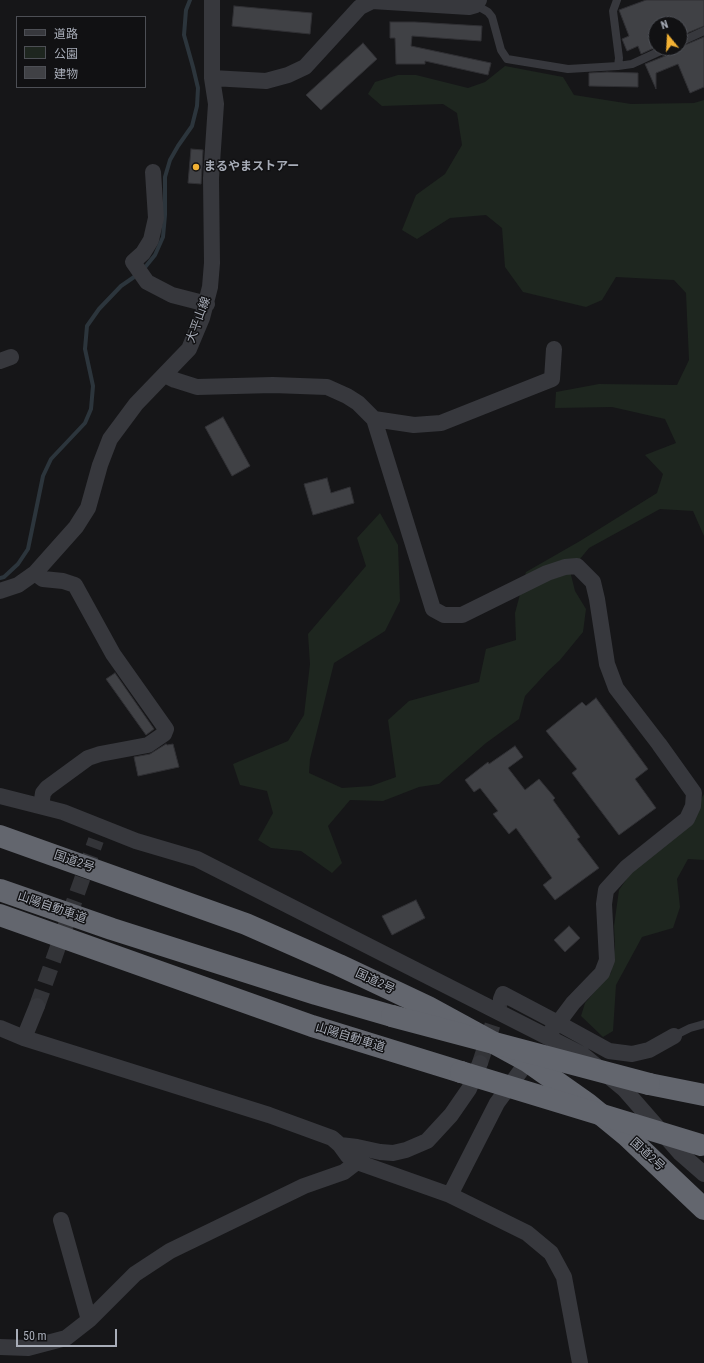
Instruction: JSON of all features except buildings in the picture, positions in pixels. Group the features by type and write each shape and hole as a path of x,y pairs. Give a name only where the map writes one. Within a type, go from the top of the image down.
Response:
{"highway":[{"name":"国道2号","path":"0,836 246,924 339,965 428,1007 527,1061 588,1104 627,1136 704,1209"},
{"name":"山陽自動車道","path":"0,890 112,929 316,994 392,1016 649,1084 704,1095"},
{"name":"山陽自動車道","path":"0,916 312,1026 470,1068 703,1146"}],"street":[{"name":"大平山線","path":"0,591 18,585 35,573 76,527 88,508 100,465 110,439 136,404 189,349 207,304 212,263 211,178 216,104 212,78 210,0"},
{"path":"212,78 266,81 300,70 305,67 360,7 372,1 469,8 478,2"},
{"path":"153,172 156,218 151,240 143,253 133,262 147,282 172,295 207,304"},
{"path":"374,419 414,425 441,422 483,406 552,379 554,349"},
{"path":"165,375 197,387 273,385 327,387 358,403 374,419 433,609 444,615 462,615 547,572 565,567 577,566 592,582 597,599 607,664 616,688 694,793 693,806 687,819 627,867 606,890 604,904 608,960 602,973 573,1003 527,1061 497,1103 450,1195"},
{"path":"35,573 43,578 63,580 75,585 113,654 166,729 164,734 148,745 100,754 88,758 46,788 41,806"},
{"path":"0,796 63,812 99,833 136,841 197,859 583,1054 624,1089 680,1153 704,1174"},
{"path":"501,998 503,994 609,1051 632,1054 648,1050 674,1036"},
{"path":"24,1038 37,1006"},
{"path":"0,1028 24,1038 270,1115 332,1138 340,1145 348,1156 357,1162 450,1195 528,1233 551,1253 564,1276 580,1363"},
{"path":"340,1145 357,1146 380,1152 393,1153 406,1150 427,1141 451,1115 469,1089 470,1068"},
{"path":"0,1347 28,1348 66,1338 89,1320 135,1274 170,1251 304,1186 344,1172 357,1162"},
{"path":"62,1220 89,1320"}],"lane":[{"path":"617,0 613,12 619,58 618,66"},
{"path":"478,2 492,18 501,50 507,58 568,69 632,64 650,56"},
{"path":"688,38 704,31"},
{"path":"674,1036 690,1028 704,1024"}],"green space":[{"path":"505,66 563,77 574,95 631,104 694,103 704,100 704,536 693,511 660,509 589,548 570,571 575,591 586,609 583,632 560,660 525,696 519,719 486,743 439,784 419,787 383,801 350,800 328,826 342,863 332,873 301,851 271,848 258,840 273,813 267,791 240,785 233,764 288,741 304,715 310,664 308,634 366,566 357,538 380,513 398,545 400,601 385,631 334,663 310,759 309,773 342,788 371,786 396,777 388,720 409,701 479,682 486,649 516,640 515,613 526,572 580,541 657,493 663,474 645,455 676,443 665,419 612,407 555,408 556,392 599,384 677,385 689,360 686,293 674,280 616,277 602,300 586,307 523,292 505,267 502,228 486,215 450,218 417,239 402,230 416,195 445,174 462,145 457,113 443,104 382,106 368,94 375,82 398,75 416,75 468,88 485,82"},
{"path":"704,794 704,860 688,859 677,879 680,907 673,928 642,937 616,985 613,1031 603,1037 581,1016 585,1003 611,973 615,947 614,926 619,890 630,874 698,804"}],"waterway":[{"path":"142,271 155,255 163,237 165,215 165,177 170,160 192,126 197,106 198,88 184,35 186,10 190,0"},
{"path":"0,578 4,577 18,564 28,549 43,476 51,459 85,423 91,409 93,386 85,349 87,326 99,309 121,286 137,275"}],"tunnel":[{"path":"37,1006 96,840"},
{"path":"480,1063 501,999"}],"place":[{"name":"まるやまストアー","path":"196,167"}]}
